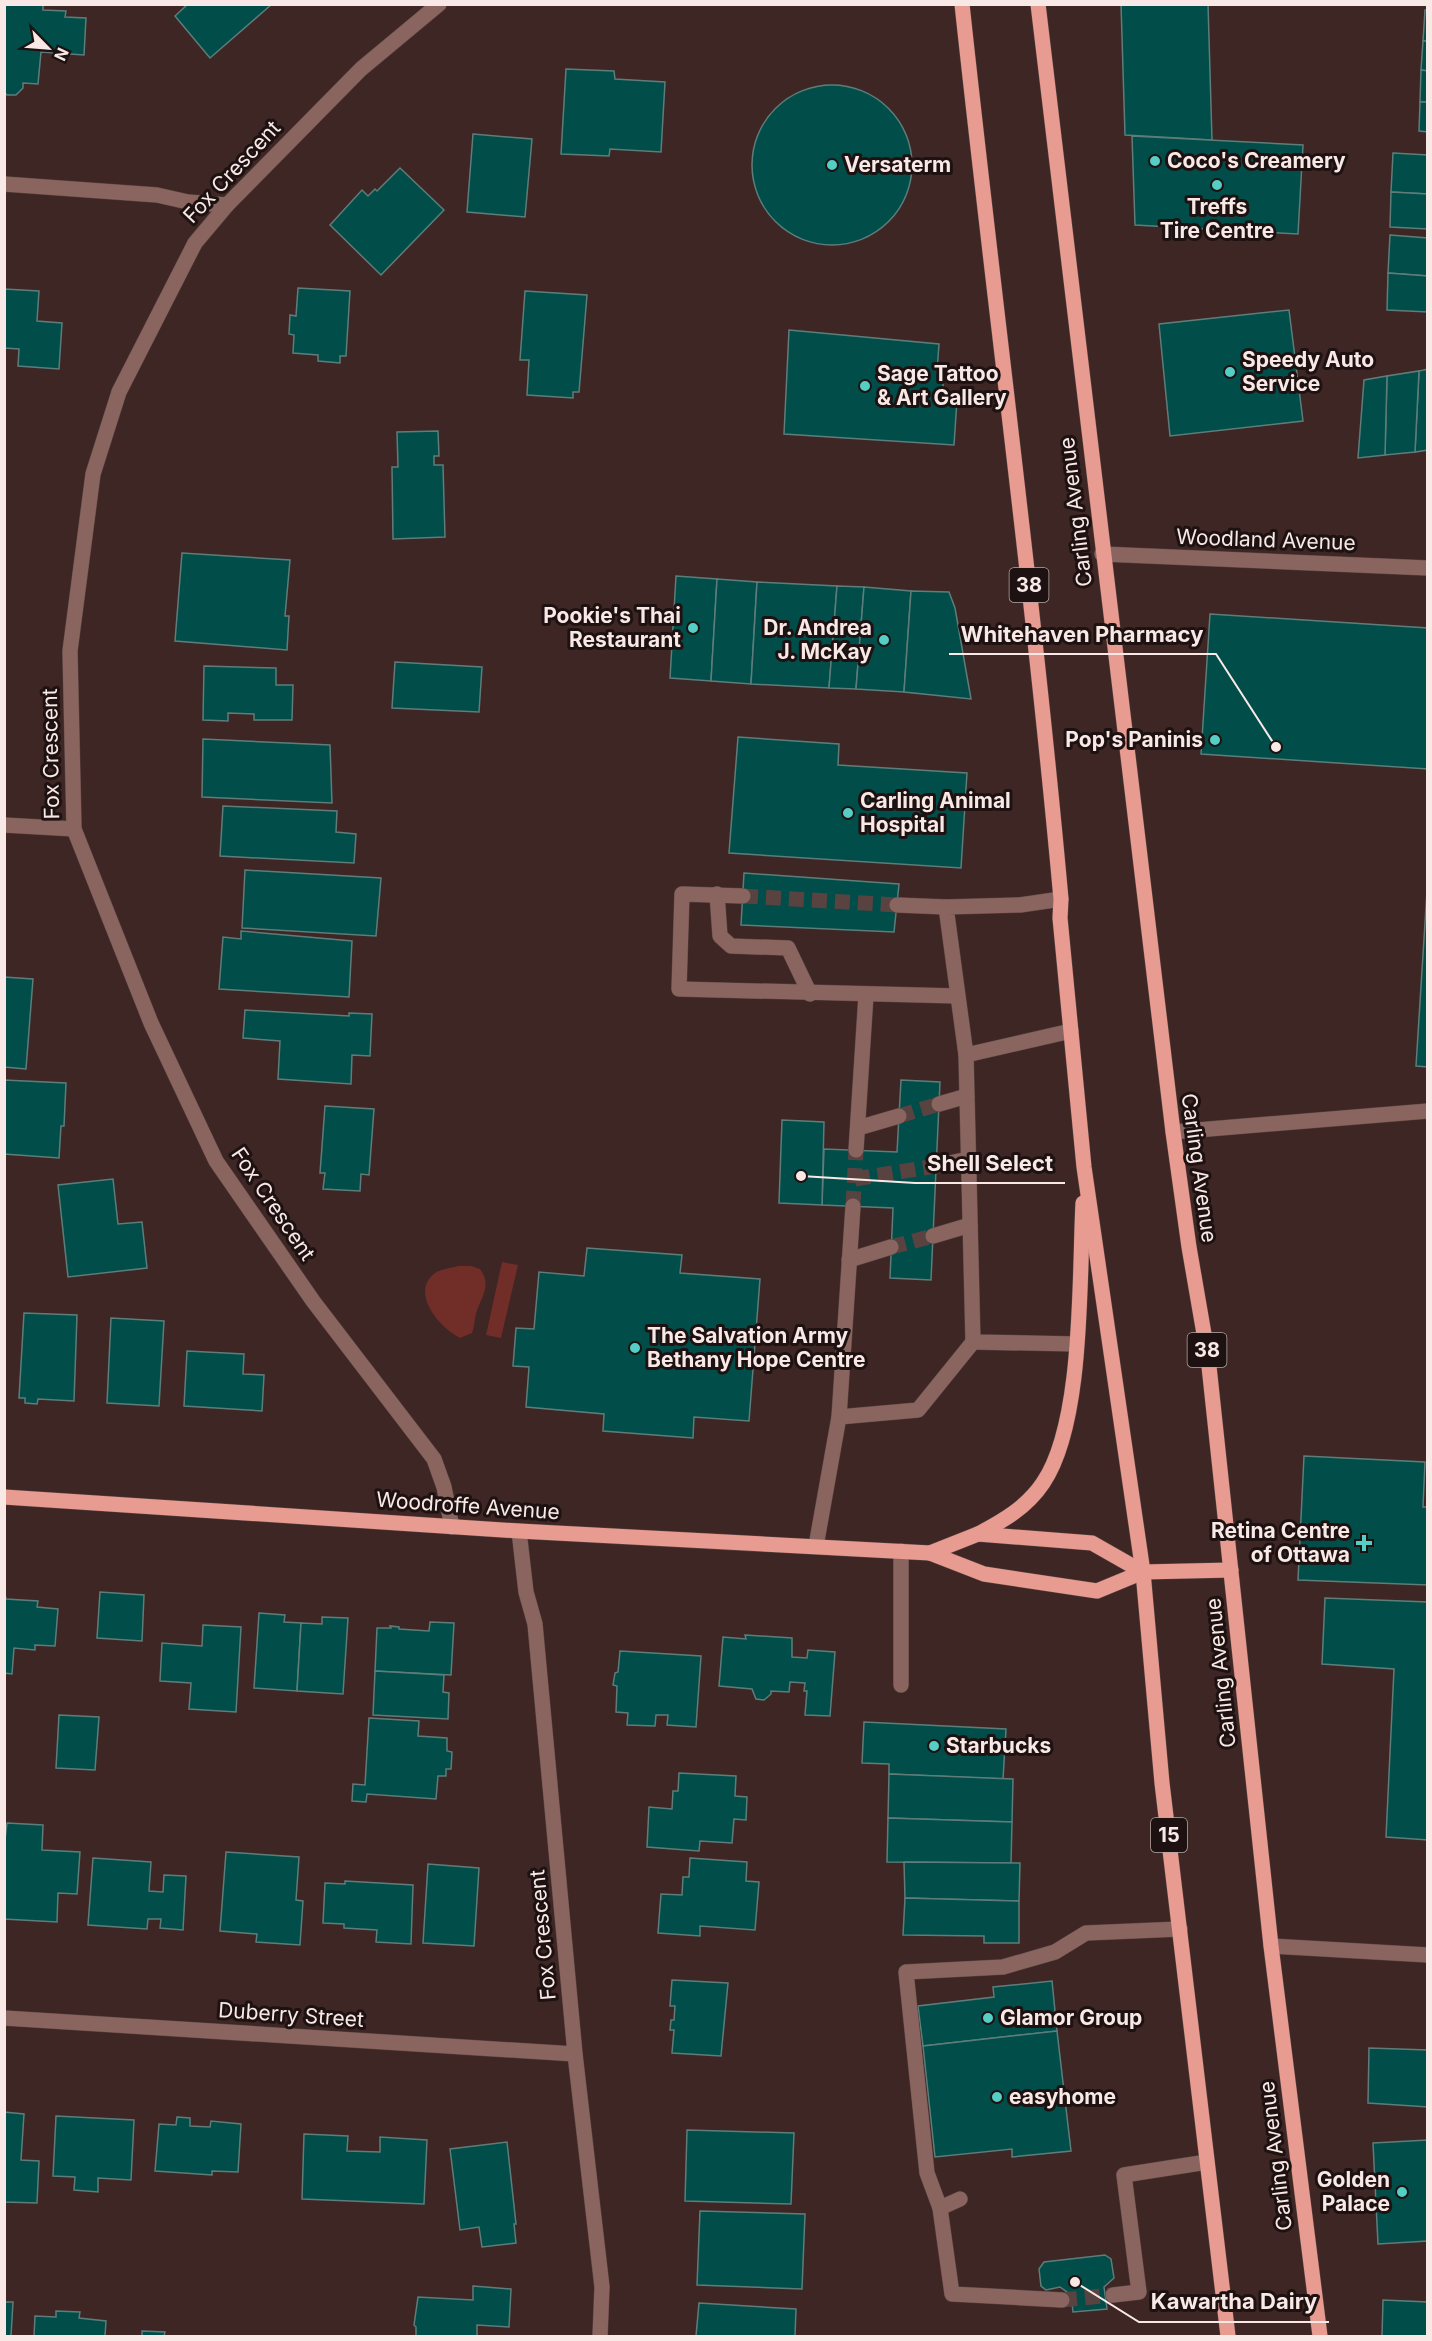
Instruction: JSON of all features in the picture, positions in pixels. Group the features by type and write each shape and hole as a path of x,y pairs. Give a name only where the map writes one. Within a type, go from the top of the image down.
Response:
{"main road":[{"name":"38","path":"962,4 1044,706 1061,899 1060,918 1084,1167 1143,1572"},
{"name":"Carling Avenue","path":"1038,4 1102,554 1173,1132 1189,1247 1208,1357 1271,1946 1320,2337"},
{"path":"978,1534 1006,1520 1025,1503 1042,1484 1053,1465 1070,1404 1076,1344 1084,1167"},
{"name":"Woodroffe Avenue","path":"4,1497 452,1527 930,1553 984,1574 1097,1591 1143,1572"},
{"name":"Woodroffe Avenue","path":"930,1553 978,1534 1092,1544 1143,1572"},
{"path":"1143,1572 1231,1570"},
{"name":"15","path":"1143,1572 1162,1782 1228,2337"}],"street":[{"name":"Fox Crescent","path":"439,4 361,69 227,205 195,243 119,392 93,474 70,651 74,829 151,1023 216,1161 313,1301 434,1459 444,1487 452,1527"},
{"path":"4,184 157,195 188,202 227,205"},
{"name":"Woodland Avenue","path":"1102,554 1428,568"},
{"path":"4,825 74,829"},
{"path":"743,896 682,894 679,989 957,996"},
{"path":"717,894 720,936 730,946 788,948 810,994"},
{"path":"897,905 946,907 1020,905 1061,899"},
{"path":"839,1417 918,1410 973,1342 966,1055 946,907"},
{"path":"856,1150 866,995"},
{"path":"966,1055 1071,1031"},
{"path":"939,1104 967,1096"},
{"path":"1173,1132 1428,1111"},
{"path":"858,1128 899,1116"},
{"path":"936,1166 969,1159"},
{"path":"816,1546 839,1417 853,1206"},
{"path":"933,1236 970,1225"},
{"path":"849,1260 891,1247"},
{"path":"973,1342 1076,1344"},
{"name":"Fox Crescent","path":"519,1531 526,1592 535,1624 575,2054 602,2287 600,2337"},
{"path":"901,1551 901,1685"},
{"path":"1062,2300 952,2294 940,2208 927,2173 906,1972 1003,1967 1055,1952 1086,1933 1180,1929"},
{"path":"1271,1946 1428,1955"},
{"name":"Duberry Street","path":"4,2018 575,2054"},
{"path":"1113,2295 1139,2292 1124,2175 1208,2162"},
{"path":"940,2208 960,2199"}],"shaded area":[{"path":"502,1262 518,1265 501,1338 486,1335"},
{"path":"458,1266 480,1269 486,1286 472,1333 460,1338 436,1318 426,1300 425,1290 428,1281 435,1273"}],"building":[{"path":"4,4 43,4 43,10 66,11 65,17 86,18 84,55 41,52 38,84 23,83 23,88 16,95 7,95 4,92"},
{"path":"188,4 272,4 210,58 175,16"},
{"path":"1121,4 1208,4 1212,140 1125,135"},
{"path":"1425,10 1428,10 1428,41 1423,41"},
{"path":"1423,41 1428,41 1428,71 1421,70"},
{"path":"566,69 614,71 615,79 665,82 661,152 610,149 609,156 561,154"},
{"path":"1421,70 1428,71 1428,102 1420,102"},
{"name":"Versaterm","path":"832,85 862,91 888,109 906,135 912,165 906,195 888,221 862,239 832,245 802,239 776,221 758,195 752,165 758,135 776,109 802,91"},
{"path":"1420,102 1428,102 1428,132 1419,131"},
{"path":"473,134 532,139 525,217 467,212"},
{"name":"Treffs Tire Centre","path":"1132,136 1303,145 1298,234 1135,225"},
{"path":"1393,153 1428,155 1428,194 1391,192"},
{"path":"400,168 444,210 381,275 330,225 362,190 368,196 375,189 377,191"},
{"path":"1391,192 1428,194 1428,229 1390,227"},
{"path":"1390,235 1428,238 1428,276 1388,273"},
{"path":"1388,273 1428,276 1428,312 1387,310"},
{"path":"298,288 350,291 346,356 340,356 340,363 318,361 318,355 293,353 294,335 289,334 290,315 296,316"},
{"path":"4,289 39,291 37,321 62,323 59,369 18,366 19,349 4,348"},
{"path":"525,291 587,295 579,392 573,392 573,398 527,395 529,360 520,360"},
{"name":"Speedy Auto Service","path":"1289,310 1303,421 1170,436 1159,324"},
{"name":"Sage Tattoo & Art Gallery","path":"789,330 939,344 937,372 944,373 942,399 957,400 954,445 784,434"},
{"path":"1428,369 1428,450 1415,452 1419,371"},
{"path":"1419,371 1415,452 1385,455 1387,376"},
{"path":"1387,376 1385,455 1358,458 1364,380"},
{"path":"438,431 439,456 434,456 434,465 443,465 445,537 393,539 392,467 398,467 397,432"},
{"path":"182,553 290,560 285,616 289,616 287,650 175,641"},
{"name":"Pookie's Thai Restaurant","path":"676,576 717,579 711,681 670,678"},
{"path":"717,579 757,582 751,684 711,681"},
{"path":"757,582 837,586 829,688 751,684"},
{"path":"837,586 864,587 856,689 829,688"},
{"name":"Dr. Andrea J. McKay","path":"864,587 911,591 904,692 856,689"},
{"path":"911,591 949,592 955,608 971,699 904,692"},
{"path":"1210,614 1428,628 1428,769 1201,754"},
{"path":"395,662 482,667 479,712 392,708"},
{"path":"204,666 276,668 276,685 293,685 292,720 254,720 254,714 228,713 228,721 203,720"},
{"name":"Carling Animal Hospital","path":"738,737 839,744 838,765 967,773 961,868 729,853"},
{"path":"203,739 330,745 332,803 202,797"},
{"path":"223,806 337,811 336,832 356,834 354,863 220,856"},
{"path":"245,870 381,878 376,936 242,928"},
{"path":"744,873 899,884 894,932 741,925"},
{"path":"1428,875 1428,1067 1416,1066"},
{"path":"241,931 352,941 349,997 219,989 223,937 241,939"},
{"path":"4,977 33,979 26,1069 4,1067"},
{"path":"245,1010 349,1016 349,1013 372,1014 370,1056 352,1055 351,1084 278,1079 280,1041 243,1038"},
{"path":"4,1080 66,1083 64,1126 61,1126 59,1158 4,1154"},
{"path":"901,1080 940,1082 931,1280 890,1278 893,1208 822,1205 824,1149 897,1152"},
{"path":"325,1106 374,1109 369,1175 361,1174 360,1191 323,1189 325,1173 320,1173"},
{"path":"782,1120 824,1122 822,1205 779,1203"},
{"path":"113,1179 118,1224 142,1222 147,1268 68,1277 58,1185"},
{"name":"The Salvation Army Bethany Hope Centre","path":"587,1248 682,1255 680,1273 760,1279 749,1421 694,1417 693,1438 603,1431 604,1414 526,1407 529,1367 513,1366 516,1328 534,1329 539,1272 584,1276"},
{"path":"24,1313 77,1315 74,1401 38,1399 37,1404 25,1403 25,1398 19,1398"},
{"path":"111,1318 164,1321 159,1406 107,1403"},
{"path":"187,1351 244,1354 243,1374 264,1375 262,1411 184,1406"},
{"name":"Retina Centre of Ottawa","path":"1304,1456 1425,1462 1423,1507 1428,1507 1428,1585 1298,1580"},
{"path":"4,1589 6,1599 38,1601 37,1607 58,1609 55,1646 35,1645 35,1650 14,1648 12,1674 4,1673"},
{"path":"100,1592 144,1595 142,1641 97,1638"},
{"path":"1325,1598 1428,1602 1428,1840 1386,1837 1394,1669 1322,1664"},
{"path":"259,1613 285,1615 284,1622 301,1623 297,1691 254,1688"},
{"path":"322,1617 348,1618 343,1694 297,1691 301,1623 322,1624"},
{"path":"430,1622 454,1623 451,1675 375,1671 377,1628 391,1628 390,1626 399,1627 399,1629 429,1631"},
{"path":"203,1625 241,1627 236,1712 189,1709 191,1683 160,1681 162,1643 202,1646"},
{"path":"745,1635 792,1638 792,1657 807,1658 808,1650 835,1652 830,1716 805,1715 807,1691 804,1691 805,1683 790,1682 789,1692 771,1691 771,1694 764,1700 756,1699 752,1689 719,1686 723,1637 746,1639"},
{"path":"620,1651 701,1656 696,1727 667,1725 668,1715 656,1715 655,1726 627,1725 628,1713 616,1712 617,1686 613,1685 615,1673 618,1672"},
{"path":"375,1671 444,1675 443,1692 449,1693 448,1719 373,1715"},
{"path":"59,1715 99,1717 95,1770 56,1768"},
{"path":"369,1718 419,1721 418,1736 447,1738 447,1751 452,1752 451,1769 446,1769 446,1776 438,1776 436,1799 367,1794 366,1802 352,1801 353,1784 365,1785"},
{"name":"Starbucks","path":"864,1722 1006,1729 1003,1779 889,1774 889,1764 862,1763"},
{"path":"679,1773 736,1776 735,1796 747,1797 746,1820 734,1819 732,1843 700,1841 699,1851 647,1847 649,1807 672,1809 673,1791 678,1791"},
{"path":"889,1774 1013,1779 1012,1822 888,1818"},
{"path":"888,1818 1012,1822 1011,1863 887,1862"},
{"path":"7,1823 43,1825 42,1850 80,1852 77,1894 58,1893 57,1922 4,1919 4,1848"},
{"path":"226,1852 299,1857 296,1900 303,1901 300,1945 256,1942 257,1934 220,1931"},
{"path":"93,1858 151,1862 149,1891 163,1892 164,1875 186,1876 183,1930 160,1928 161,1919 148,1919 147,1929 88,1925"},
{"path":"690,1858 747,1862 746,1881 759,1882 755,1930 700,1926 700,1936 658,1933 661,1894 682,1895 683,1877 689,1877"},
{"path":"904,1862 1020,1863 1019,1901 905,1898"},
{"path":"428,1864 479,1868 474,1946 423,1943"},
{"path":"345,1881 413,1885 411,1944 376,1942 377,1930 344,1928 344,1924 323,1923 325,1883 345,1884"},
{"path":"905,1898 1019,1901 1019,1943 984,1943 984,1936 903,1935"},
{"path":"672,1980 728,1983 721,2056 672,2053 674,2030 670,2030 671,2020 674,2020 675,2006 670,2006"},
{"name":"Glamor Group","path":"1052,1981 1057,2031 923,2046 918,2006 994,1997 993,1987"},
{"name":"easyhome","path":"1057,2031 1071,2151 1012,2157 1012,2149 935,2157 923,2046"},
{"path":"1369,2048 1428,2050 1428,2107 1368,2103"},
{"path":"4,2112 24,2114 21,2160 39,2161 37,2203 4,2202"},
{"path":"56,2116 134,2120 131,2180 98,2178 98,2192 74,2190 75,2177 53,2176"},
{"path":"177,2117 190,2118 190,2126 210,2127 211,2121 241,2124 238,2172 212,2171 212,2175 155,2171 159,2124 176,2125"},
{"path":"687,2130 794,2133 791,2204 685,2201"},
{"path":"304,2134 348,2136 347,2151 380,2152 380,2137 427,2140 424,2204 302,2199"},
{"name":"Golden Palace","path":"1428,2140 1428,2241 1378,2244 1373,2143"},
{"path":"507,2142 516,2243 482,2247 479,2227 460,2230 450,2149"},
{"path":"700,2211 805,2214 802,2289 697,2285"},
{"path":"1105,2255 1111,2259 1114,2278 1104,2287 1107,2309 1073,2312 1071,2295 1060,2287 1046,2290 1041,2286 1039,2269 1044,2262"},
{"path":"473,2286 511,2289 509,2327 477,2325 477,2336 416,2336 414,2325 418,2297 473,2300"},
{"path":"1383,2300 1428,2302 1428,2336 1382,2336"},
{"path":"4,2302 13,2302 11,2336 4,2336"},
{"path":"699,2303 796,2309 795,2336 696,2336"},
{"path":"56,2311 80,2312 79,2318 106,2321 105,2336 34,2336 35,2316 56,2317"},
{"path":"142,2331 165,2332 164,2336 142,2336"}],"tunnel":[{"path":"743,896 897,905"},
{"path":"899,1116 939,1104"},
{"path":"853,1206 856,1150"},
{"path":"855,1179 936,1166"},
{"path":"891,1247 933,1236"},
{"path":"1062,2300 1113,2295"}],"place":[{"name":"Coco's Creamery","path":"1155,161"},
{"name":"Versaterm","path":"832,165"},
{"name":"Treffs Tire Centre","path":"1217,185"},
{"name":"Speedy Auto Service","path":"1230,372"},
{"name":"Sage Tattoo & Art Gallery","path":"865,386"},
{"name":"Pookie's Thai Restaurant","path":"693,628"},
{"name":"Dr. Andrea J. McKay","path":"884,640"},
{"name":"Pop's Paninis","path":"1215,740"},
{"name":"Whitehaven Pharmacy","path":"1276,747"},
{"name":"Carling Animal Hospital","path":"848,813"},
{"name":"Shell Select","path":"801,1176"},
{"name":"The Salvation Army Bethany Hope Centre","path":"635,1348"},
{"name":"Retina Centre of Ottawa","path":"1364,1543"},
{"name":"Starbucks","path":"934,1746"},
{"name":"Glamor Group","path":"988,2018"},
{"name":"easyhome","path":"997,2097"},
{"name":"Golden Palace","path":"1402,2192"},
{"name":"Kawartha Dairy","path":"1075,2282"}]}
